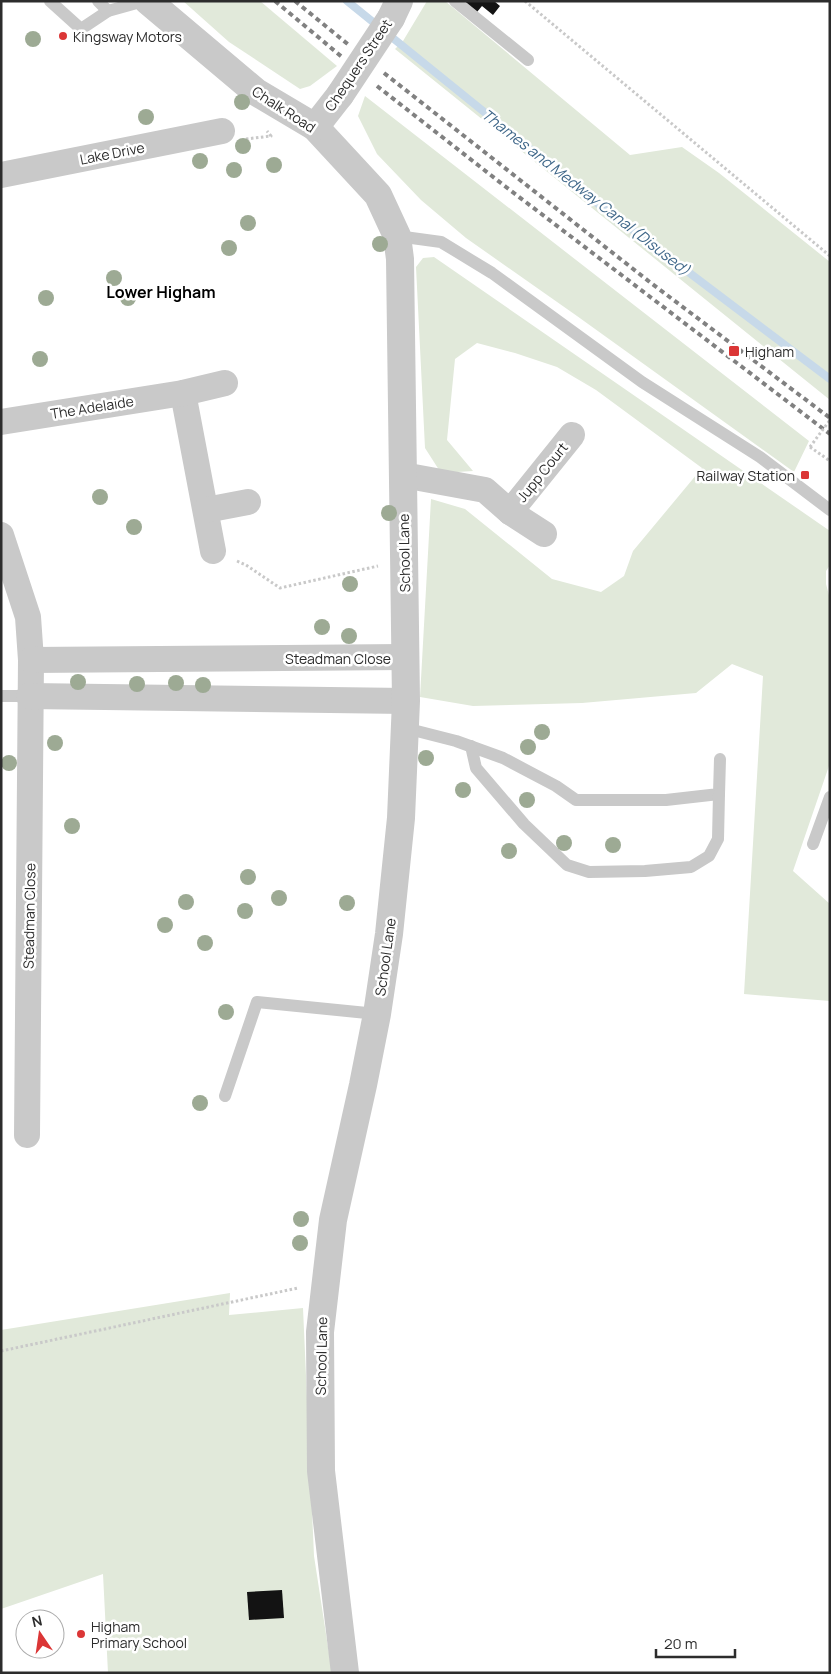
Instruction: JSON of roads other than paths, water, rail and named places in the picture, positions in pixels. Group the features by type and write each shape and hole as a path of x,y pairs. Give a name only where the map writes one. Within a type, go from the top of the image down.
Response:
{"street":[{"name":"Chalk Road","path":"148,1 256,92 315,127 378,195 397,236"},
{"name":"Chequers Street","path":"315,127 340,95 395,9"},
{"name":"Lake Drive","path":"1,175 222,131"},
{"name":"School Lane","path":"345,1673 321,1471 320,1332 333,1220 377,1014 389,934 401,818 406,701 400,265 397,236"},
{"name":"The Adelaide","path":"1,422 183,393 224,383"},
{"path":"183,393 214,551"},
{"name":"Jupp Court","path":"403,475 485,490 510,512 572,435"},
{"path":"206,510 248,502"},
{"path":"510,512 544,534"},
{"name":"Steadman Close","path":"1,535 28,617 31,660 26,1135"},
{"name":"Steadman Close","path":"31,660 404,657"},
{"path":"30,696 406,701"}],"lane":[{"path":"50,1 81,29 108,11 144,1"},
{"path":"98,1 108,11"},
{"path":"455,1 528,60"},
{"path":"397,236 441,242 492,273 642,382 760,457 830,510"},
{"path":"1,696 30,696"},
{"path":"405,728 456,740 504,758 556,786 576,800 666,800 719,794"},
{"path":"471,746 476,768 524,824 567,865 589,872 645,871 691,867 709,856 718,839 720,759"},
{"path":"813,844 830,797"},
{"path":"225,1096 257,1002 377,1014"}],"waterway":[{"name":"Thames and Medway Canal (Disused)","path":"347,1 593,200 830,379"}],"railway":[{"path":"275,1 342,57"},
{"path":"295,1 350,46"},
{"path":"384,73 651,283 830,418"},
{"path":"377,86 506,187 830,434"}],"place":[{"name":"Kingsway Motors","path":"63,36"},
{"name":"Higham","path":"734,351"},
{"name":"Railway Station","path":"805,475"},
{"name":"Higham Primary School","path":"81,1634"}],"district":[{"name":"Lower Higham","path":"161,292"}]}
